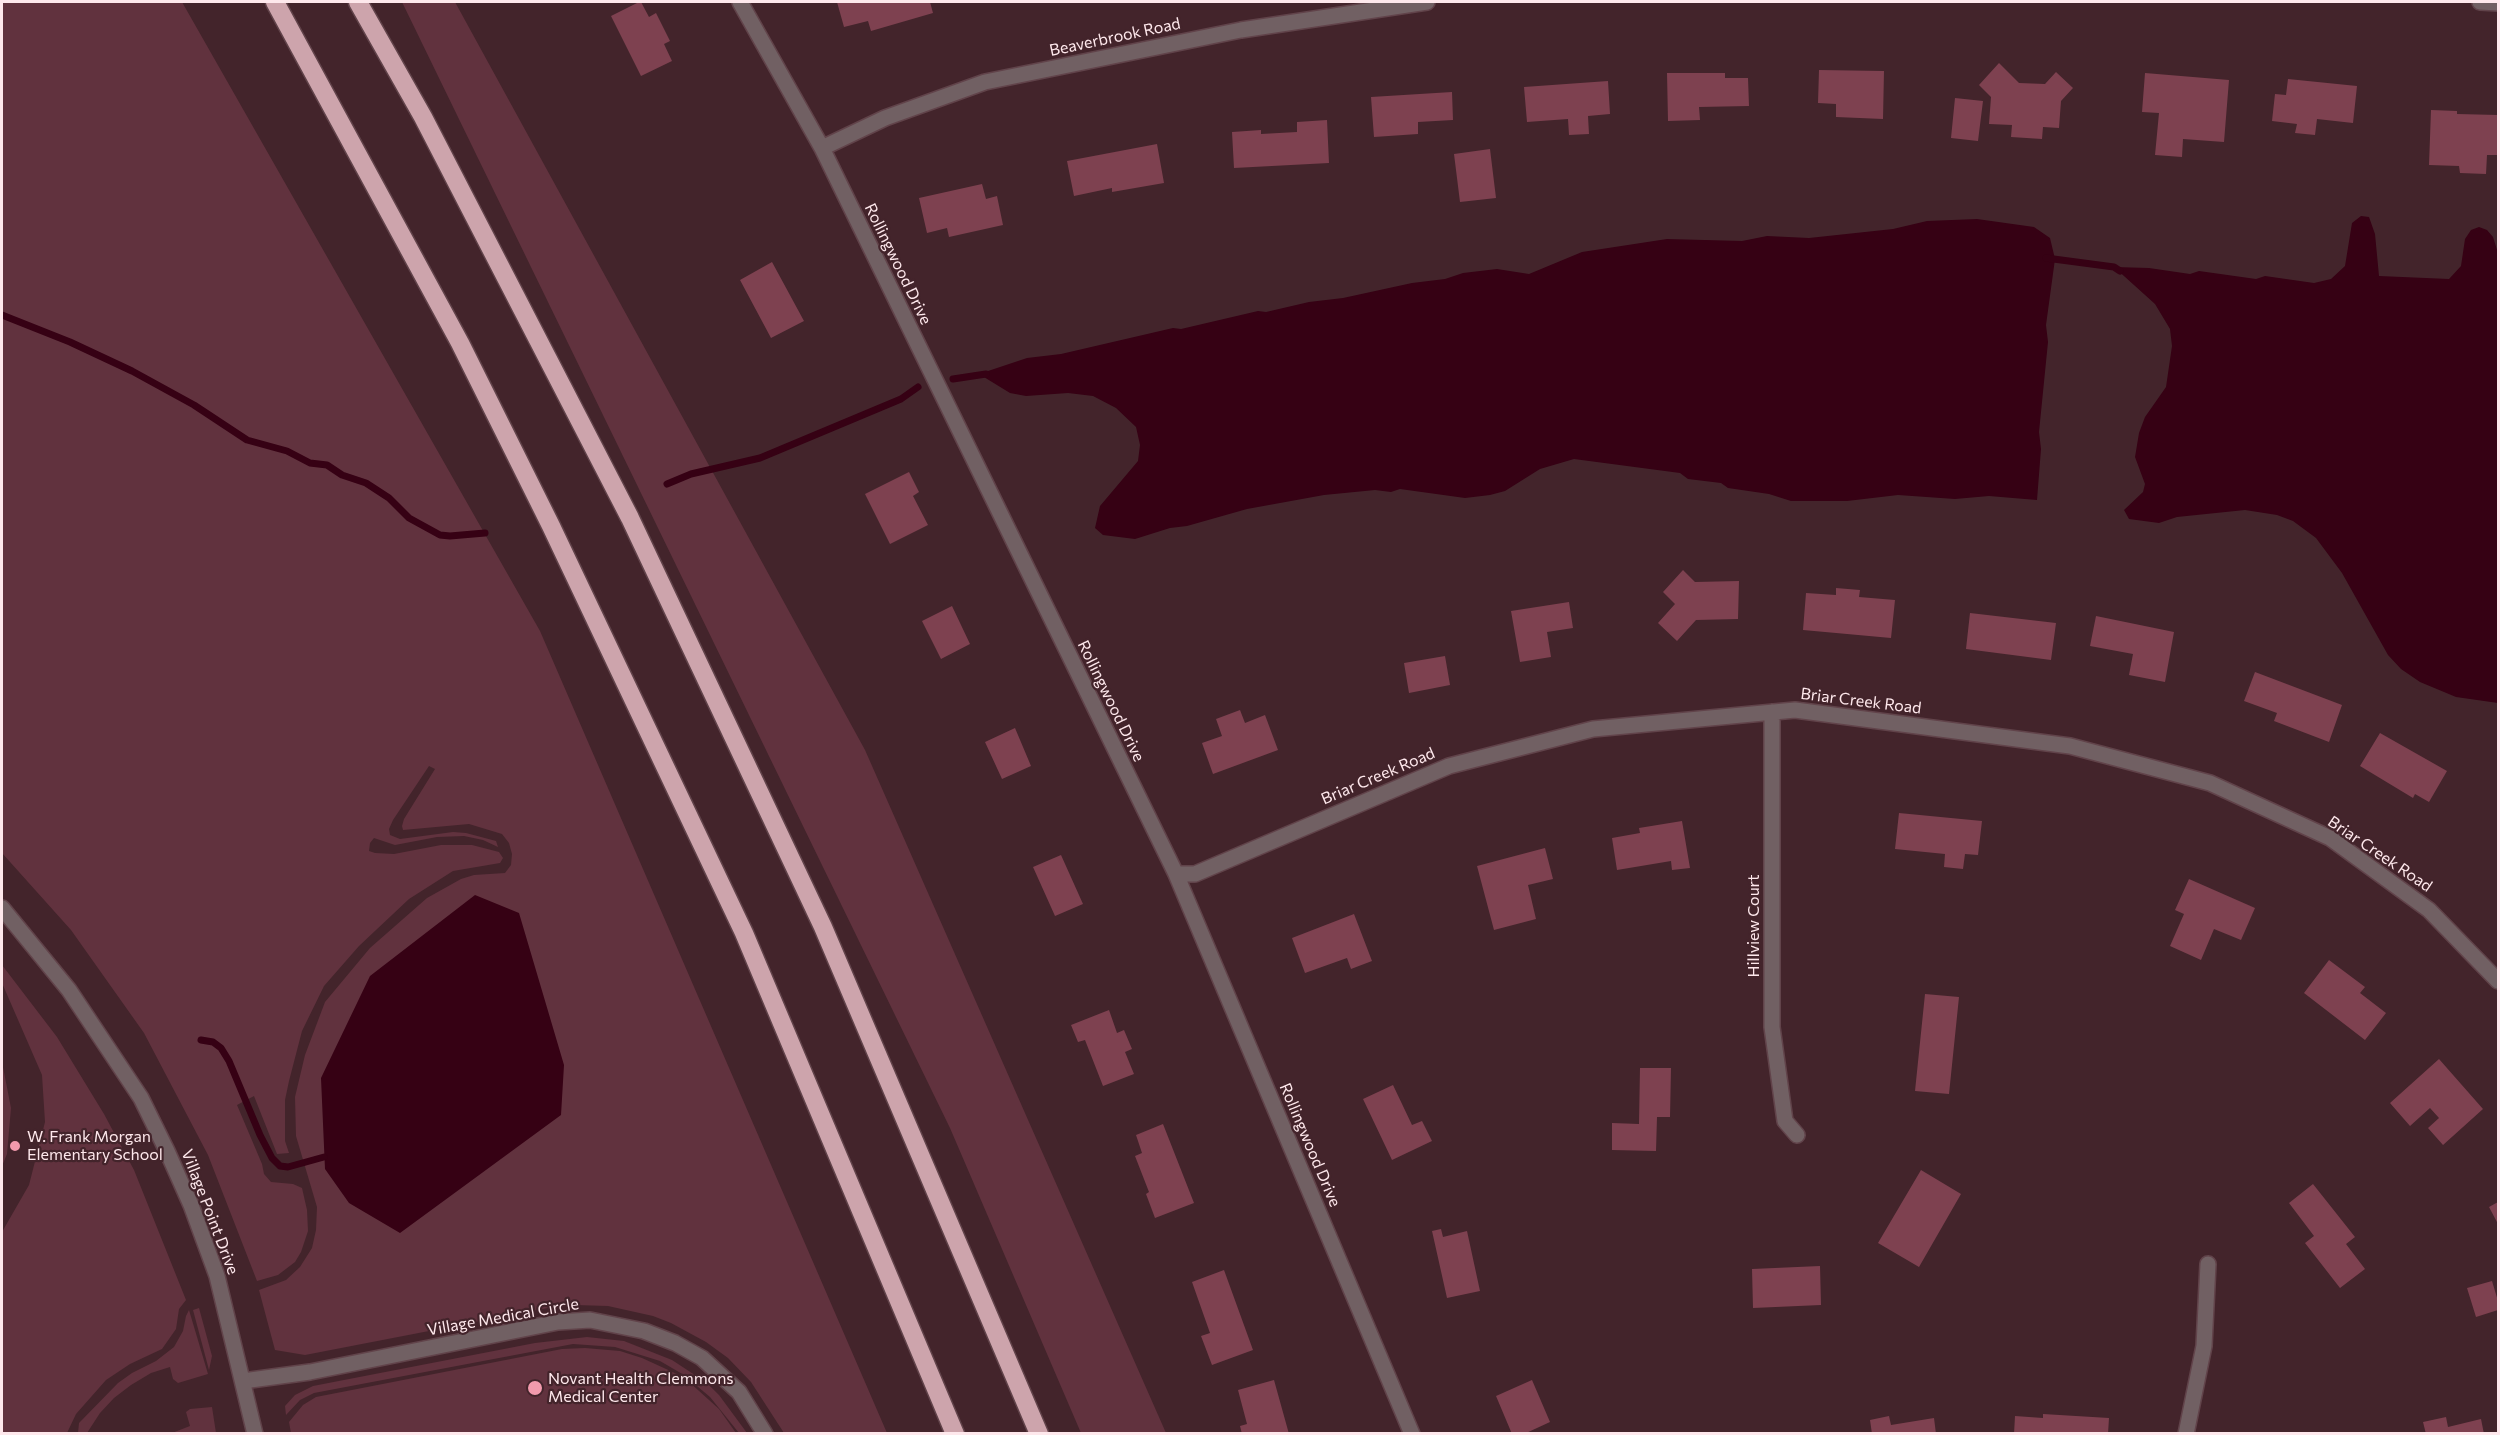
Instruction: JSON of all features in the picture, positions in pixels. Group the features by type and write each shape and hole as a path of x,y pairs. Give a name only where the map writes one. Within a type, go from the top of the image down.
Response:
{"highway":[{"path":"275,2 460,343 551,526 744,933 955,1434"},
{"path":"358,2 423,117 630,518 823,927 1039,1434"}],"street":[{"name":"Rollingwood Drive","path":"740,2 822,148 1176,874 1412,1434"},
{"name":"Beaverbrook Road","path":"822,148 885,118 985,82 1241,30 1427,2"},
{"path":"2480,2 2499,3"},
{"name":"Briar Creek Road","path":"1176,874 1195,874 1449,766 1593,729 1795,710 2070,746 2210,783 2331,838 2429,910 2499,981"},
{"name":"Hillview Court","path":"1772,712 1772,1027 1785,1120 1797,1135"},
{"name":"Village Point Drive","path":"2,908 69,990 141,1098 191,1205 223,1296 255,1434"},
{"path":"2186,1434 2204,1346 2208,1264"},
{"name":"Village Medical Circle","path":"243,1381 310,1372 558,1322 590,1320 644,1331 675,1343 702,1358 740,1392 765,1434"}],"shaded area":[{"path":"2,2 182,2 540,631 887,1433 784,1433 751,1382 728,1358 706,1342 653,1316 608,1306 553,1307 305,1355 275,1350 259,1290 286,1280 300,1267 312,1248 317,1207 296,1136 295,1097 305,1055 325,1002 370,948 427,898 461,879 474,875 505,873 511,865 512,854 509,843 502,834 469,824 403,830 404,819 435,769 429,766 393,820 389,829 390,835 400,839 453,832 466,833 496,841 498,847 483,840 464,836 437,837 395,845 374,838 370,843 369,851 394,854 441,845 472,845 499,852 503,858 500,863 453,871 409,899 359,946 324,986 302,1031 285,1100 285,1141 289,1153 277,1154 254,1096 237,1105 264,1174 271,1182 293,1184 302,1188 307,1210 308,1231 295,1262 278,1275 257,1281 208,1155 144,1033 71,930 2,853"},
{"path":"402,2 455,2 865,750 1166,1433 1081,1433 950,1128"},
{"path":"2361,216 2369,217 2375,234 2379,276 2449,279 2461,266 2465,239 2471,230 2479,227 2487,230 2493,237 2498,253 2498,703 2456,697 2420,682 2401,669 2388,655 2342,573 2316,538 2293,521 2277,515 2245,510 2177,517 2159,523 2129,519 2124,510 2143,492 2145,484 2135,457 2139,433 2145,417 2166,387 2172,346 2170,329 2155,304 2114,267 2149,268 2190,274 2199,271 2256,279 2265,276 2314,283 2331,279 2345,266 2352,223"},
{"path":"1977,219 2034,227 2050,238 2055,259 2046,325 2048,342 2039,432 2041,449 2037,500 1989,496 1955,499 1898,495 1847,501 1791,501 1769,494 1728,488 1721,483 1688,479 1680,473 1574,459 1540,469 1505,491 1490,495 1465,498 1400,489 1391,492 1375,490 1324,495 1247,509 1135,539 1103,535 1095,528 1100,506 1138,461 1140,445 1136,427 1116,408 1093,396 1068,393 1026,396 1010,393 979,374 1027,358 1061,354 1173,328 1181,329 1258,311 1266,312 1412,283 1445,279 1463,273 1497,269 1529,274 1582,252 1667,239 1742,241 1767,236 1809,238 1893,229 1927,221"},
{"path":"475,895 519,913 564,1065 561,1115 400,1233 349,1203 325,1169 321,1078 370,976"},
{"path":"2,965 57,1037 104,1114 134,1170 186,1300 179,1309 176,1329 162,1349 130,1364 106,1380 76,1414 67,1433 2,1433 2,1232 29,1185 45,1122 42,1075 2,983"},
{"path":"2,1062 11,1108 7,1154 2,1166"},
{"path":"199,1308 212,1356 209,1370 193,1310"},
{"path":"189,1310 208,1374 178,1383 173,1379 170,1367 151,1373 114,1398 100,1413 87,1433 78,1433 79,1423 118,1383 156,1361 174,1347 183,1331"},
{"path":"587,1337 624,1341 672,1360 707,1383 719,1395 747,1433 739,1433 710,1397 684,1375 660,1361 615,1347 573,1344 314,1393 300,1400 286,1415 285,1406 295,1395 313,1386 535,1343"},
{"name":"Novant Health Clemmons Medical Center","path":"562,1349 620,1351 677,1374 719,1409 736,1433 291,1433 289,1422 303,1405 316,1397"},
{"path":"212,1407 216,1433 172,1433 190,1426 186,1412 190,1409"}],"building":[{"path":"639,2 649,17 656,13 670,41 664,44 672,61 641,76 611,16"},
{"path":"837,2 930,2 933,13 871,31 868,21 844,27"},
{"path":"1999,63 2019,83 2045,84 2056,72 2073,88 2061,101 2059,128 2043,127 2042,139 2011,137 2012,125 1989,124 1991,97 1979,85"},
{"path":"1819,70 1884,71 1883,119 1836,117 1836,104 1818,103"},
{"path":"1667,73 1725,73 1725,78 1748,78 1749,106 1699,107 1700,120 1668,121"},
{"path":"2145,73 2229,80 2224,142 2183,139 2182,157 2155,155 2159,113 2142,112"},
{"path":"2288,79 2357,86 2353,123 2317,119 2315,135 2295,133 2297,124 2272,121 2275,94 2286,95"},
{"path":"1608,81 1610,114 1588,116 1589,134 1569,135 1568,119 1527,122 1524,87"},
{"path":"1452,92 1453,120 1418,122 1418,134 1374,137 1371,97"},
{"path":"1955,98 1983,101 1978,141 1951,138"},
{"path":"2431,110 2457,111 2457,114 2498,115 2498,155 2487,155 2486,174 2460,173 2459,166 2429,165"},
{"path":"1327,120 1329,163 1234,168 1232,132 1261,130 1261,134 1297,132 1297,122"},
{"path":"1157,144 1164,183 1112,192 1112,188 1074,196 1067,161"},
{"path":"1490,149 1496,198 1460,202 1454,154"},
{"path":"982,184 986,199 997,196 1003,225 949,237 947,228 927,233 919,198"},
{"path":"772,262 804,321 771,338 740,280"},
{"path":"909,472 919,492 913,496 928,525 890,544 865,494"},
{"path":"1683,570 1695,582 1739,581 1738,619 1696,620 1677,641 1658,623 1675,604 1663,592"},
{"path":"1836,588 1860,590 1859,597 1895,600 1891,638 1803,630 1806,593 1836,595"},
{"path":"1569,602 1573,628 1547,632 1551,657 1520,662 1511,611"},
{"path":"952,606 970,644 941,659 922,621"},
{"path":"1970,613 2056,623 2051,660 1966,649"},
{"path":"2096,616 2174,632 2165,682 2129,675 2133,654 2090,646"},
{"path":"1445,656 1450,685 1409,693 1404,663"},
{"path":"2255,672 2342,705 2329,742 2274,721 2277,713 2244,701"},
{"path":"1240,710 1245,723 1265,715 1278,750 1213,774 1202,743 1222,736 1216,719"},
{"path":"1015,728 1031,766 1002,779 985,742"},
{"path":"2380,733 2447,771 2429,802 2415,794 2413,798 2360,766"},
{"path":"1899,813 1982,821 1978,855 1965,854 1963,869 1944,867 1945,854 1895,849"},
{"path":"1682,821 1690,868 1672,870 1671,861 1617,870 1612,838 1640,833 1639,828"},
{"path":"1545,848 1553,879 1528,885 1536,919 1494,930 1477,866"},
{"path":"1061,855 1083,904 1055,916 1033,867"},
{"path":"2189,879 2255,908 2241,940 2214,929 2201,960 2170,946 2184,914 2175,910"},
{"path":"1354,914 1372,961 1351,969 1347,958 1305,973 1292,938"},
{"path":"2329,960 2365,987 2360,993 2386,1013 2365,1040 2304,993"},
{"path":"1925,994 1959,997 1949,1094 1915,1091"},
{"path":"1109,1010 1117,1033 1124,1030 1132,1049 1125,1052 1134,1074 1103,1086 1085,1040 1078,1042 1071,1025"},
{"path":"2439,1059 2483,1109 2443,1145 2428,1128 2439,1118 2430,1108 2410,1126 2390,1103"},
{"path":"1640,1068 1671,1068 1670,1117 1657,1117 1656,1151 1612,1150 1612,1123 1639,1124"},
{"path":"1393,1085 1412,1125 1422,1121 1432,1141 1392,1160 1363,1099"},
{"path":"1163,1124 1194,1203 1155,1218 1146,1194 1149,1192 1135,1156 1142,1153 1136,1135"},
{"path":"1921,1170 1961,1194 1919,1267 1878,1243"},
{"path":"2313,1184 2355,1237 2346,1244 2365,1269 2340,1288 2305,1243 2314,1236 2289,1203"},
{"path":"2498,1202 2498,1224 2489,1207"},
{"path":"1441,1229 1443,1237 1467,1231 1480,1291 1447,1298 1432,1231"},
{"path":"1820,1266 1821,1305 1753,1308 1752,1269"},
{"path":"1224,1270 1253,1350 1212,1365 1201,1336 1210,1333 1192,1282"},
{"path":"2492,1281 2498,1301 2498,1310 2476,1317 2467,1288"},
{"path":"1274,1380 1289,1434 1242,1434 1240,1426 1247,1424 1238,1390"},
{"path":"1532,1380 1550,1422 1524,1434 1512,1434 1496,1396"},
{"path":"2043,1414 2109,1418 2108,1434 2014,1434 2015,1416 2043,1418"},
{"path":"1889,1416 1891,1425 1934,1418 1936,1434 1872,1434 1870,1420"},
{"path":"2446,1417 2448,1427 2481,1419 2484,1434 2426,1434 2423,1422"}],"waterway":[{"path":"2046,258 2114,267 2120,271"},
{"path":"2,315 70,342 132,371 194,405 247,440 287,451 310,463 327,465 342,475 366,483 389,498 409,518 440,535 485,533"},
{"path":"953,379 986,374"},
{"path":"667,484 691,474 760,458 901,399 918,387"},
{"path":"201,1040 213,1042 221,1048 229,1061 260,1135 272,1158 280,1166 288,1167 324,1157"}],"place":[{"name":"W. Frank Morgan Elementary School","path":"15,1146"},
{"name":"Novant Health Clemmons Medical Center","path":"535,1388"}]}
